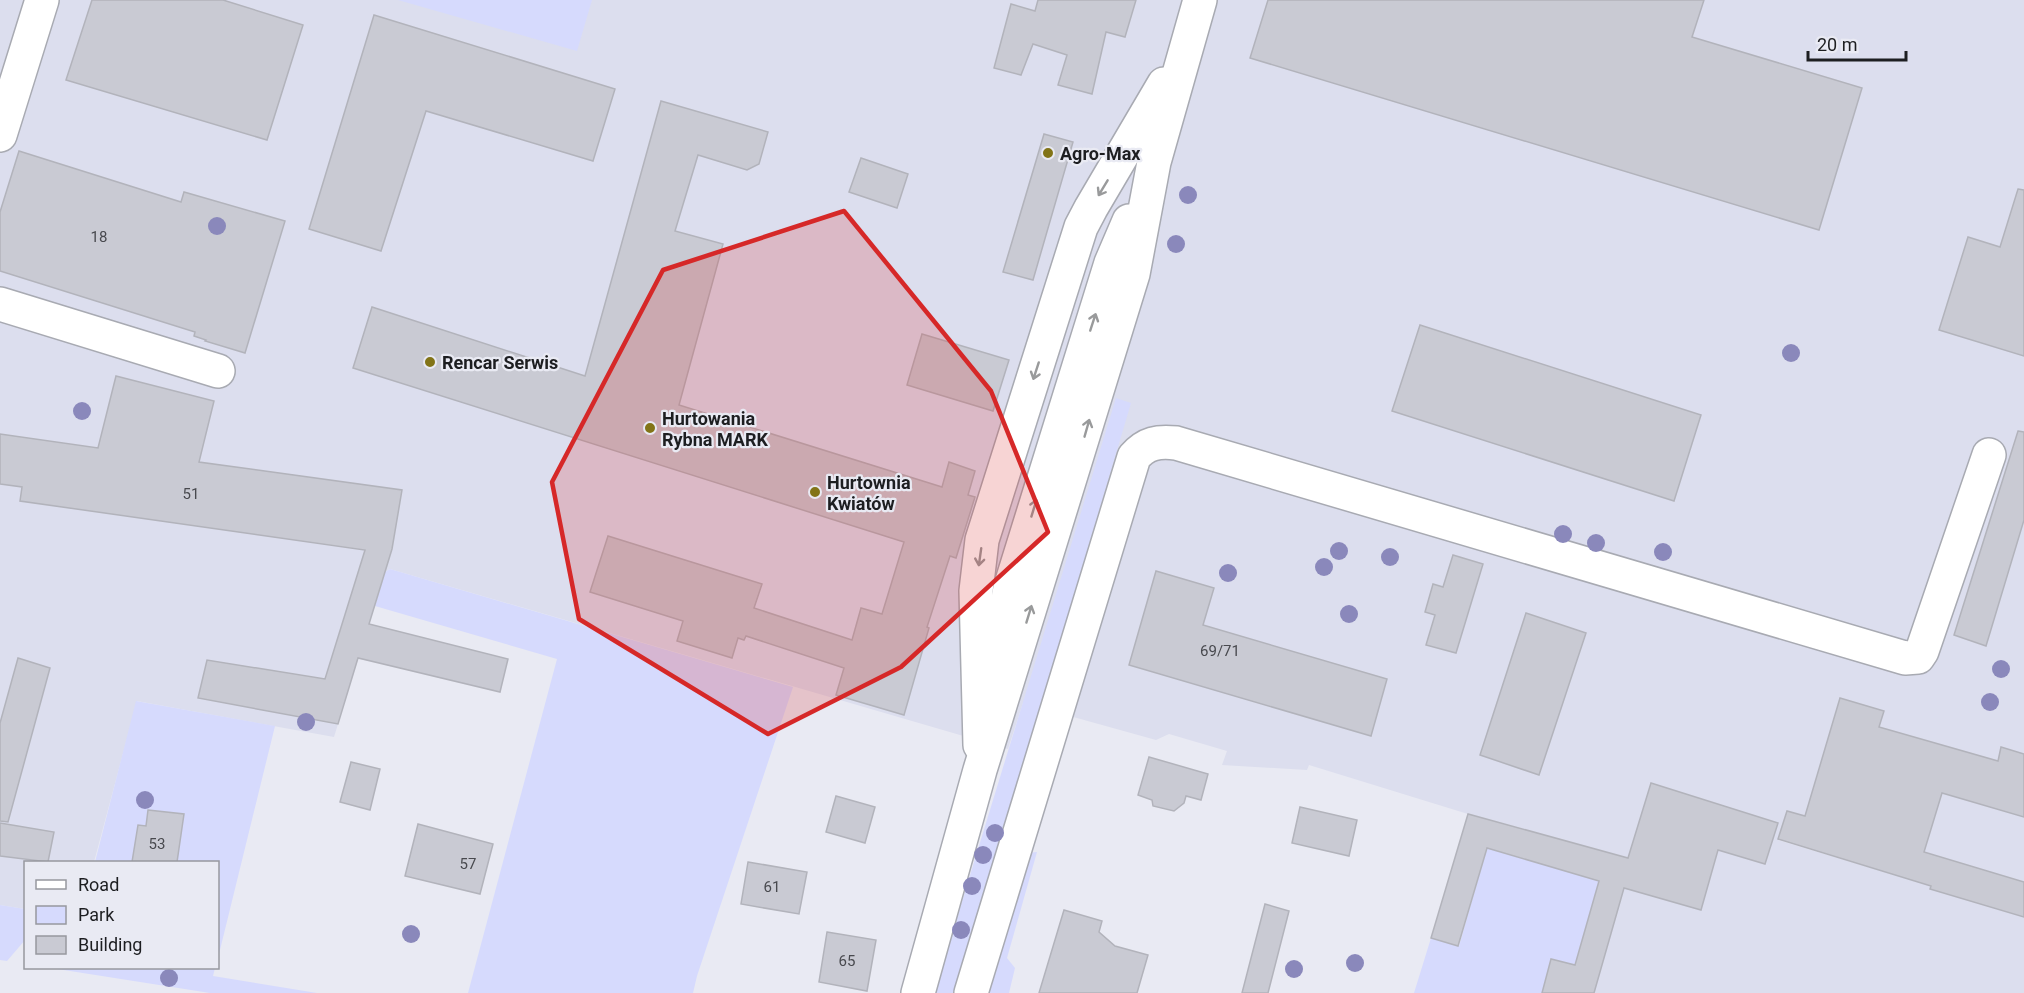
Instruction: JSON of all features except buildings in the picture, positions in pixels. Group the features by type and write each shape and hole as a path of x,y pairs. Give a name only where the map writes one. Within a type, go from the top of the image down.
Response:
{"lane":[{"path":"0,135 42,0"},
{"path":"918,993 980,770 1008,594 1111,263 1154,162 1200,0"},
{"path":"980,770 976,591 982,540 1081,227 1186,47"},
{"path":"0,304 218,370"},
{"path":"971,993 1134,457 1146,446 1155,442 1176,443 1905,658 1918,657 1922,651 1989,455"}],"highlighted area":[{"path":"844,211 991,391 1048,532 901,667 768,734 579,619 552,482 663,270"}],"shaded area":[{"path":"0,0 2024,0 2024,993 1566,993 1607,852 1468,814 1309,765 1307,770 1222,765 1227,751 1169,734 1156,740 1023,703 1008,749 390,569 385,572 334,737 137,701 94,861 24,861 24,909 0,905","holes":["1787,811 1938,856 1931,886 1778,840"]}],"green space":[{"path":"398,0 592,0 577,51"},
{"path":"1116,398 1131,403 956,993 934,993"},
{"path":"390,569 793,687 693,993 468,993 557,659 375,606 385,572"},
{"path":"136,701 275,726 219,954 219,861 95,861"},
{"path":"1487,848 1599,881 1575,965 1551,959 1542,993 1414,993 1431,938 1459,946"},
{"path":"1037,852 1007,958 1015,968 1009,993 986,993 1028,853"},
{"path":"0,905 24,909 24,941 7,961 0,960"},
{"path":"57,969 215,969 213,976 317,993 210,993"}],"place":[{"name":"Agro-Max","path":"1048,153"},
{"name":"Rencar Serwis","path":"430,362"},
{"name":"Hurtowania Rybna MARK","path":"650,428"},
{"name":"Hurtownia Kwiatów","path":"815,492"}]}
